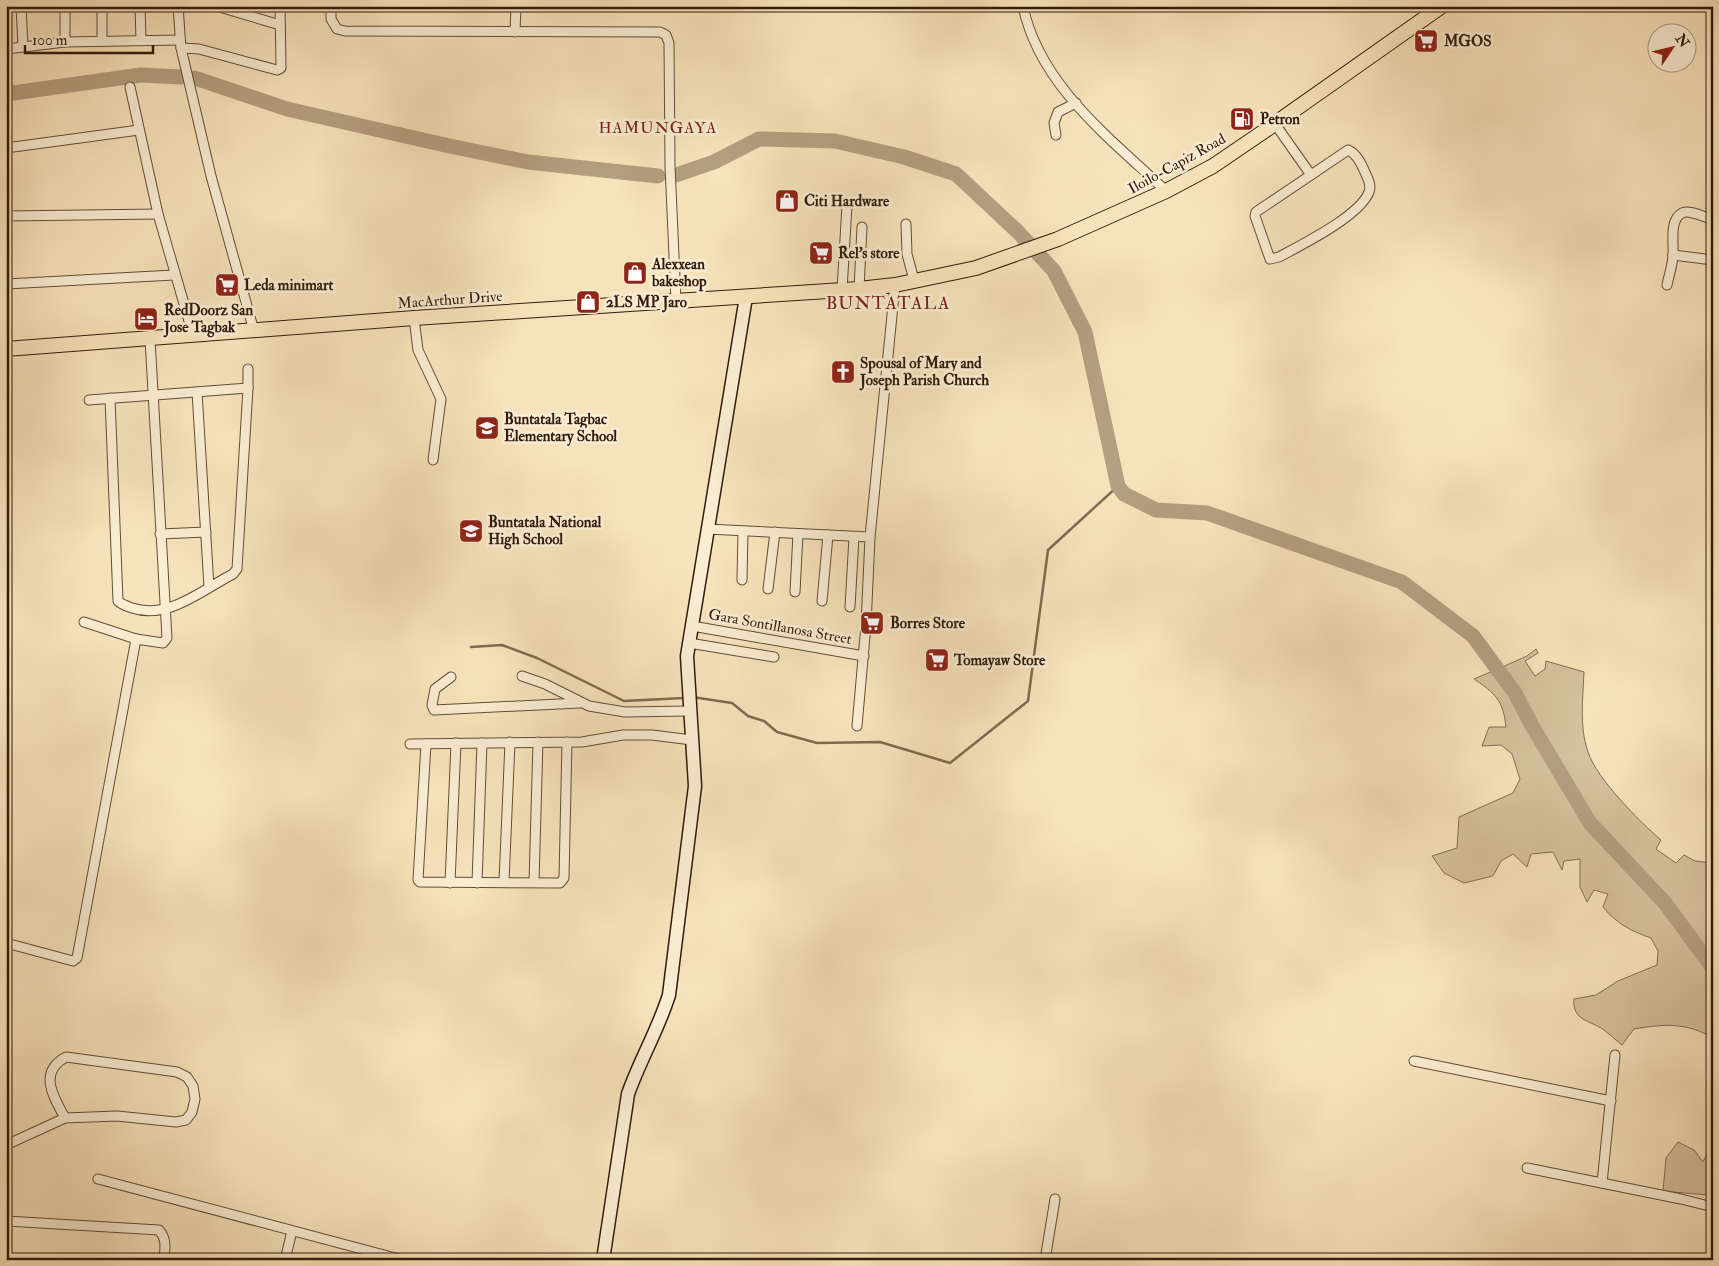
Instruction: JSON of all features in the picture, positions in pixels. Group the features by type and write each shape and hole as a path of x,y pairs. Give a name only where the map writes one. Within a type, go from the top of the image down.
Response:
{"main road":[{"name":"Iloilo-Capiz Road","path":"895,285 976,268 1019,254 1166,192 1213,166 1276,124 1442,6"},
{"name":"MacArthur Drive","path":"6,349 414,318 746,297 895,285"}],"street":[{"path":"22,6 23,47"},
{"path":"65,6 65,42"},
{"path":"102,6 102,41"},
{"path":"140,6 141,40"},
{"path":"178,6 180,44 211,176 254,331"},
{"path":"216,6 280,25"},
{"path":"6,49 65,42 141,40 180,44 277,70 282,65 280,6"},
{"path":"331,6 331,19 337,29 345,31 400,29 515,32 660,32 666,36 668,43 670,166 676,301"},
{"path":"515,32 516,6"},
{"path":"1022,6 1032,37 1056,79 1076,104 1166,192"},
{"path":"130,88 158,214 174,275 193,335"},
{"path":"1056,135 1054,123 1058,112 1076,104"},
{"path":"1276,124 1311,175"},
{"path":"6,148 139,130"},
{"path":"1350,150 1364,169 1370,191 1341,221 1280,257 1270,259 1255,214 1257,210 1311,175 1343,152 1350,150"},
{"path":"842,290 847,205"},
{"path":"1667,285 1673,255 1673,231 1682,213 1687,212 1713,219"},
{"path":"6,216 158,214"},
{"path":"906,224 907,254 914,280"},
{"path":"859,289 862,227"},
{"path":"1673,255 1713,260"},
{"path":"6,284 174,275"},
{"path":"857,726 864,656 870,537 895,285"},
{"path":"603,1260 628,1094 636,1071 659,1026 669,995 695,786 687,684 689,643 746,297"},
{"path":"414,318 418,350 441,400 433,460"},
{"path":"84,622 136,639 163,643 166,641 168,632 160,534 150,339"},
{"path":"110,398 118,601 121,604 144,612 166,610 237,570 248,369"},
{"path":"89,400 248,388"},
{"path":"197,392 209,587"},
{"path":"707,529 870,537"},
{"path":"742,580 743,531"},
{"path":"160,534 206,532"},
{"path":"768,588 775,532"},
{"path":"795,592 798,534"},
{"path":"822,601 828,535"},
{"path":"850,607 854,537"},
{"name":"Gara Sontillanosa Street","path":"692,626 864,656"},
{"path":"6,942 73,961 77,958 136,639"},
{"path":"689,643 774,657"},
{"path":"522,676 545,684 580,703"},
{"path":"451,677 435,689 432,705 434,710 580,703 626,712 689,708"},
{"path":"410,744 567,742 623,735 652,735 692,740"},
{"path":"504,882 510,742"},
{"path":"534,882 538,742"},
{"path":"426,744 418,880 424,883 560,883 564,878 567,742"},
{"path":"450,883 456,743"},
{"path":"477,882 482,743"},
{"path":"1602,1183 1615,1055"},
{"path":"6,1145 64,1118 118,1116 176,1122 186,1120 192,1112 195,1099 193,1086 187,1077 177,1072 66,1057 55,1063 50,1073 51,1092 64,1118"},
{"path":"1414,1061 1610,1100"},
{"path":"1527,1168 1713,1207"},
{"path":"98,1179 403,1260"},
{"path":"1045,1260 1055,1198"},
{"path":"6,1221 159,1230 166,1243 164,1260"},
{"path":"285,1260 292,1231"}],"shaded area":[{"path":"1536,649 1538,653 1525,661 1535,676 1545,669 1546,661 1584,672 1582,702 1583,733 1588,752 1609,787 1661,840 1656,849 1676,863 1684,855 1695,861 1713,863 1713,958 1661,892 1589,815 1529,711 1500,668 1527,656"},
{"path":"1495,670 1507,685 1587,824 1668,911 1713,973 1713,1038 1693,1029 1665,1025 1634,1029 1622,1045 1604,1030 1583,1019 1576,1012 1574,999 1596,995 1618,981 1657,965 1658,951 1651,938 1625,926 1603,907 1608,894 1594,890 1587,902 1580,887 1580,859 1564,861 1562,870 1553,852 1531,854 1527,867 1513,854 1501,861 1493,876 1464,883 1444,873 1432,856 1457,848 1459,817 1513,793 1520,779 1512,754 1501,745 1482,746 1489,727 1506,727 1503,710 1497,698 1474,679"},
{"path":"1678,1142 1694,1150 1703,1162 1713,1142 1713,1185 1707,1195 1663,1191 1666,1158"}],"waterway":[{"path":"6,94 141,75 181,77"},
{"path":"195,78 287,109 445,145 528,162 658,176"},
{"path":"676,175 714,162 759,139 835,141 904,157 956,174 1018,232 1054,271 1085,332 1118,486 1124,494 1156,510 1207,513 1402,582 1473,636 1515,693 1531,724 1590,823 1665,903 1713,968"},
{"path":"692,697 732,703 748,716 764,721 777,732 817,743 880,742 950,763 1028,701 1048,550 1118,486"},
{"path":"471,647 502,645 537,658 624,701 684,698"}],"place":[{"name":"MGOS","path":"1426,41"},
{"name":"Petron","path":"1242,119"},
{"name":"Citi Hardware","path":"787,201"},
{"name":"Rel's store","path":"821,253"},
{"name":"Alexxean bakeshop","path":"635,273"},
{"name":"Leda minimart","path":"227,285"},
{"name":"2LS MP Jaro","path":"588,302"},
{"name":"RedDoorz San Jose Tagbak","path":"146,319"},
{"name":"Spousal of Mary and Joseph Parish Church","path":"843,372"},
{"name":"Buntatala Tagbac Elementary School","path":"487,428"},
{"name":"Buntatala National High School","path":"471,531"},
{"name":"Borres Store","path":"872,623"},
{"name":"Tomayaw Store","path":"937,660"}],"district":[{"name":"HAMUNGAYA","path":"658,128"},
{"name":"BUNTATALA","path":"888,303"}]}
